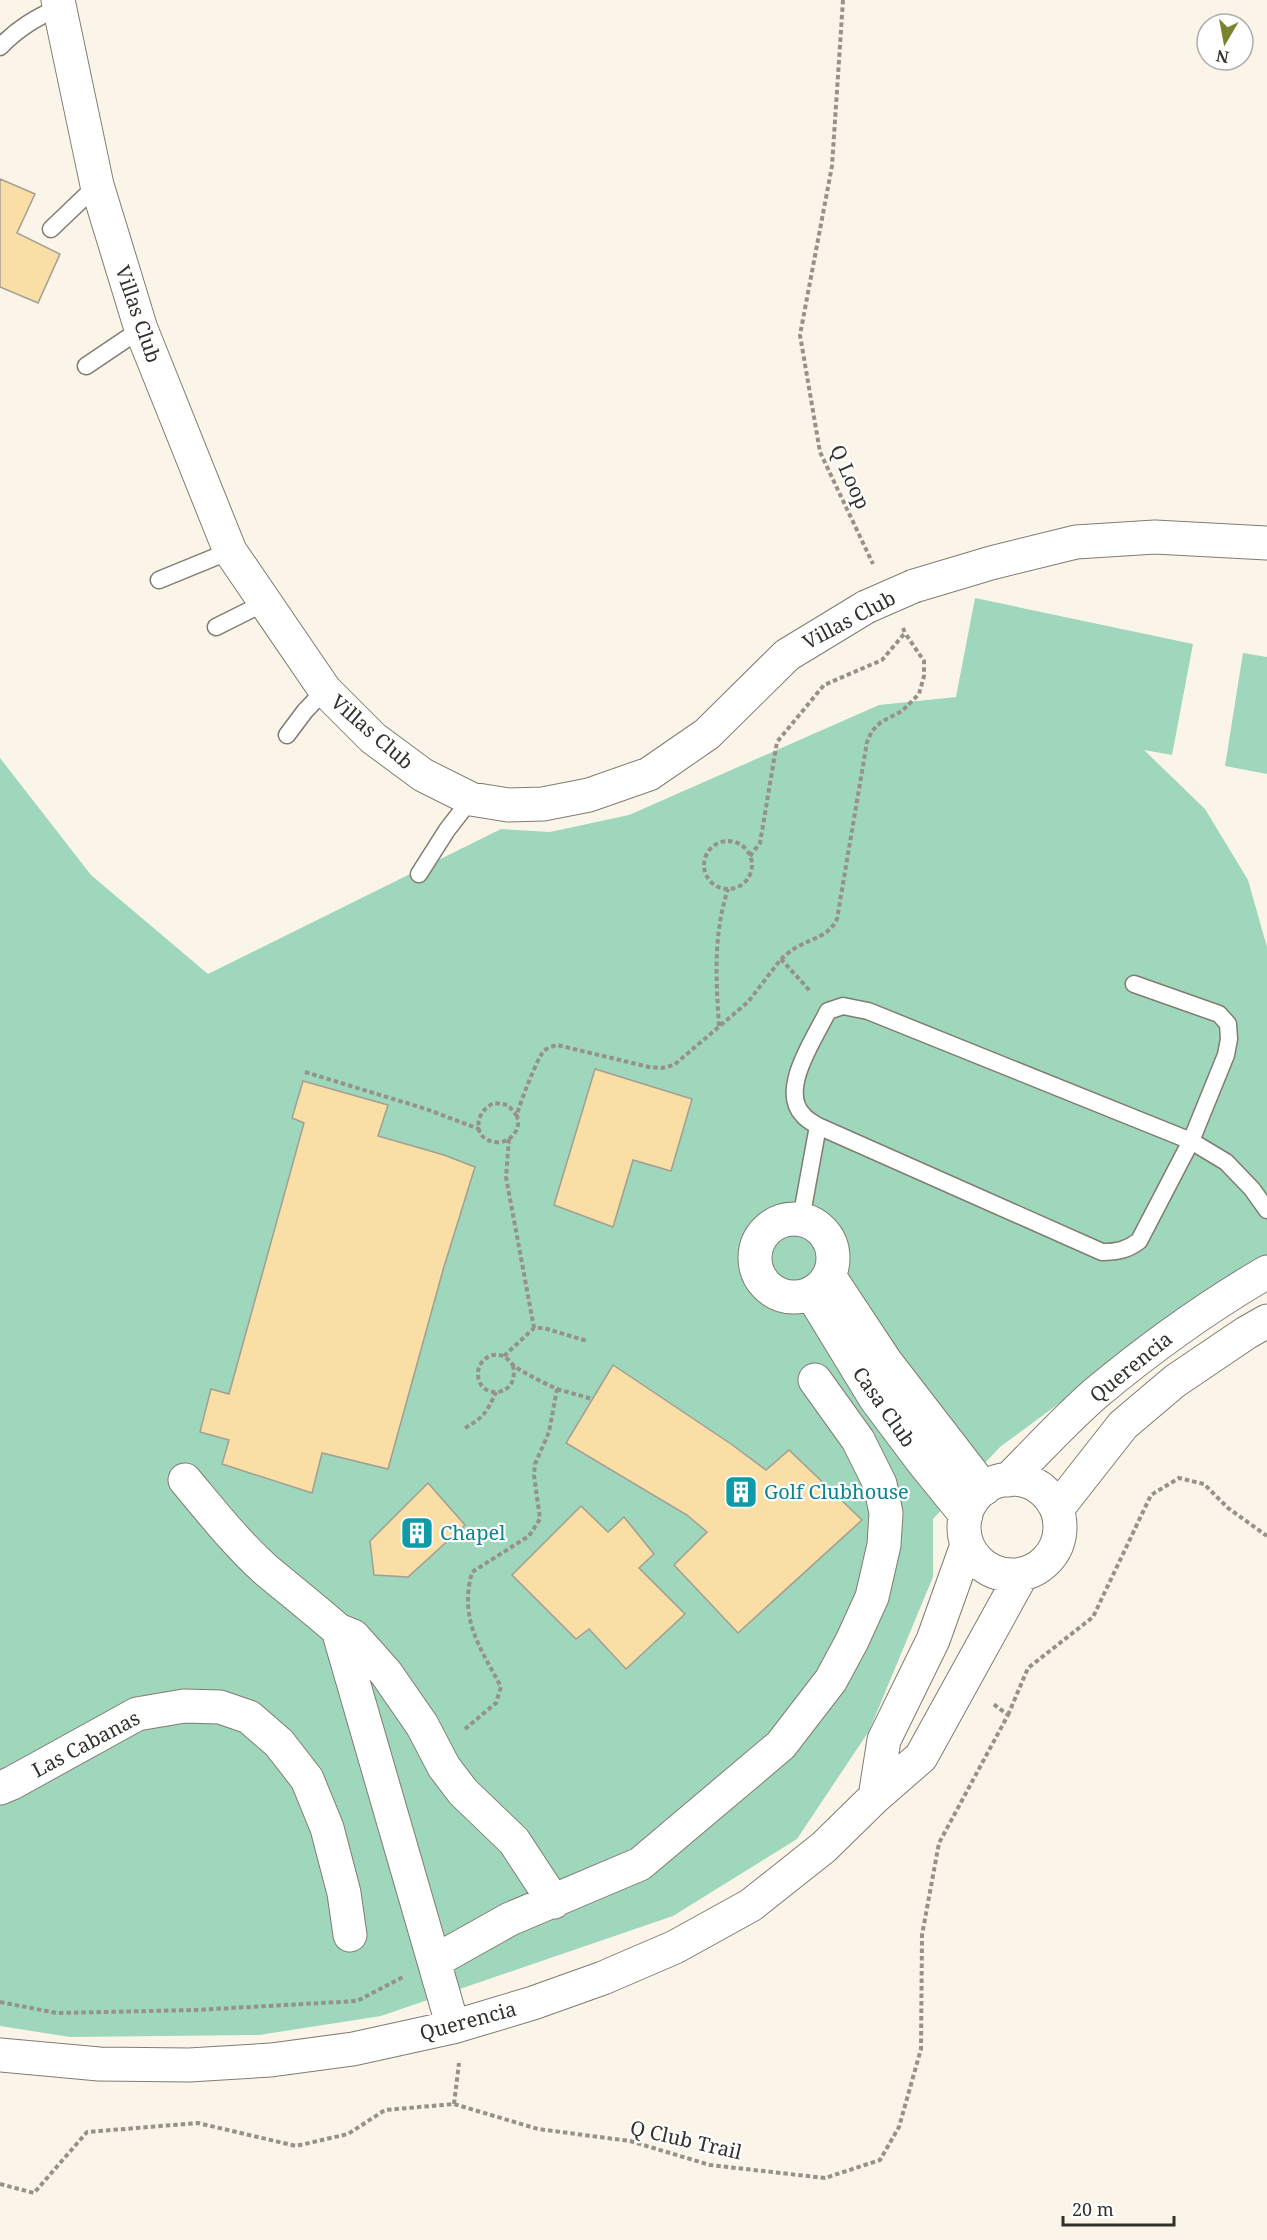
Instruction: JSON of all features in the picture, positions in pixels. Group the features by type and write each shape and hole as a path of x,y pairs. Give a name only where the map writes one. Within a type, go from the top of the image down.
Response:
{"street":[{"name":"Villas Club","path":"58,4 97,185 141,329 230,551 324,690 373,738 414,769 471,799 508,805 543,804 589,795 649,774 707,734 787,655 866,607 914,586 991,563 1076,542 1155,537 1267,543"},
{"path":"788,1219 801,1219 812,1223 822,1231 833,1252 832,1265 820,1285 799,1297 775,1293 765,1285 755,1263 755,1251 759,1239 766,1230 788,1219"},
{"name":"Querencia","path":"875,1797 884,1740 933,1640 981,1507 1095,1395 1228,1295 1267,1272"},
{"name":"Casa Club","path":"820,1285 886,1362 981,1507"},
{"name":"Querencia","path":"1057,1509 1123,1425 1175,1381 1245,1333 1267,1321"},
{"path":"435,1961 510,1919 640,1864 781,1745 831,1680 872,1597 884,1545 886,1513 880,1484 858,1440 815,1380"},
{"path":"185,1480 235,1539 266,1569 338,1630 353,1636 386,1673 422,1725 444,1767 463,1792 514,1841 554,1902"},
{"path":"1027,1482 1043,1491 1057,1509 1061,1525 1059,1540 1051,1556 1038,1568 1022,1574 1006,1575 990,1570 976,1559 981,1507 1027,1482"},
{"name":"Querencia","path":"0,2055 99,2064 189,2065 271,2060 353,2049 453,2027 533,2003 603,1978 675,1947 751,1905 824,1847 875,1797 921,1757 1022,1574"},
{"path":"338,1630 453,2027"},
{"name":"Las Cabanas","path":"0,1788 12,1784 137,1714 184,1706 220,1707 249,1717 279,1743 307,1779 327,1828 344,1893 350,1935"}],"lane":[{"path":"0,46 31,20 58,4"},
{"path":"51,228 97,185"},
{"path":"86,366 141,329"},
{"path":"159,580 230,551"},
{"path":"216,627 264,603"},
{"path":"287,735 324,690"},
{"path":"419,874 447,830 471,799"},
{"path":"1134,984 1219,1014 1228,1024 1229,1039 1226,1055 1191,1141 1139,1241 1119,1252 1102,1252 818,1126 801,1114 794,1095 796,1075 828,1011 843,1006 868,1011 1191,1141 1226,1162 1252,1188 1267,1210"},
{"path":"801,1219 818,1126"}],"path":[{"name":"Q Loop","path":"843,0 832,166 800,335 820,452 875,568"},
{"path":"534,1328 506,1177 509,1139 517,1129 517,1116 536,1066 544,1051 557,1045 649,1067 662,1068 674,1065 748,1002 781,960 794,948 832,929 837,919 867,741 872,731 881,722 902,711 919,694 924,676 924,661 900,622"},
{"path":"750,856 760,843 777,742 824,685 882,660 905,633"},
{"path":"728,840 745,848 752,865 745,882 728,889 718,887 711,881 704,864 711,848 719,842 728,840"},
{"path":"719,1026 715,970 717,933 728,889"},
{"path":"781,960 828,1011"},
{"path":"305,1072 426,1109 479,1129"},
{"path":"509,1139 495,1142 483,1136 479,1129 479,1116 488,1105 494,1103 508,1105 517,1116"},
{"path":"513,1366 515,1375 512,1384 505,1390 496,1392 487,1390 480,1383 478,1374 484,1360 490,1356 504,1356 534,1328 544,1328 587,1341"},
{"path":"504,1356 513,1366 557,1389 592,1399"},
{"path":"436,1753 496,1703 501,1687 471,1630 467,1592 472,1572 529,1536 540,1519 534,1469 549,1432 557,1389"},
{"path":"465,1428 482,1419 496,1392"},
{"path":"963,1682 1008,1715 1028,1668 1093,1617 1151,1495 1179,1478 1204,1484 1228,1508 1267,1536"},
{"name":"Q Club Trail","path":"0,2184 34,2193 87,2132 198,2123 296,2146 348,2134 385,2110 454,2104 538,2129 630,2141 710,2165 825,2178 880,2160 899,2127 921,2049 922,1935 939,1843 1008,1715"},
{"path":"0,2002 57,2013 196,2010 357,2001 435,1961"}],"green space":[{"path":"975,598 1193,644 1172,755 1144,750 1205,809 1248,880 1267,947 1267,1258 1242,1268 1000,1447 933,1519 933,1577 869,1731 797,1839 673,1916 381,2016 259,2035 70,2037 0,2026 0,758 91,875 208,974 501,829 550,832 629,815 879,705 956,697"},
{"path":"1243,653 1267,657 1267,774 1225,766"}],"building":[{"path":"0,179 35,194 17,233 60,254 38,303 0,287"},
{"path":"595,1069 692,1099 671,1171 633,1160 613,1227 554,1205"},
{"path":"303,1081 388,1105 378,1136 444,1155 475,1167 443,1270 388,1469 322,1453 312,1493 222,1464 229,1440 200,1432 211,1389 229,1394 304,1123 292,1118"},
{"name":"Golf Clubhouse","path":"613,1365 766,1470 789,1450 862,1520 738,1633 674,1565 707,1532 687,1515 566,1443"},
{"name":"Chapel","path":"428,1483 465,1525 408,1577 374,1575 370,1541"},
{"path":"581,1506 608,1532 624,1517 654,1554 639,1568 685,1614 626,1669 589,1629 576,1639 512,1575"}],"place":[{"name":"Golf Clubhouse","path":"741,1492"},
{"name":"Chapel","path":"417,1533"}]}
